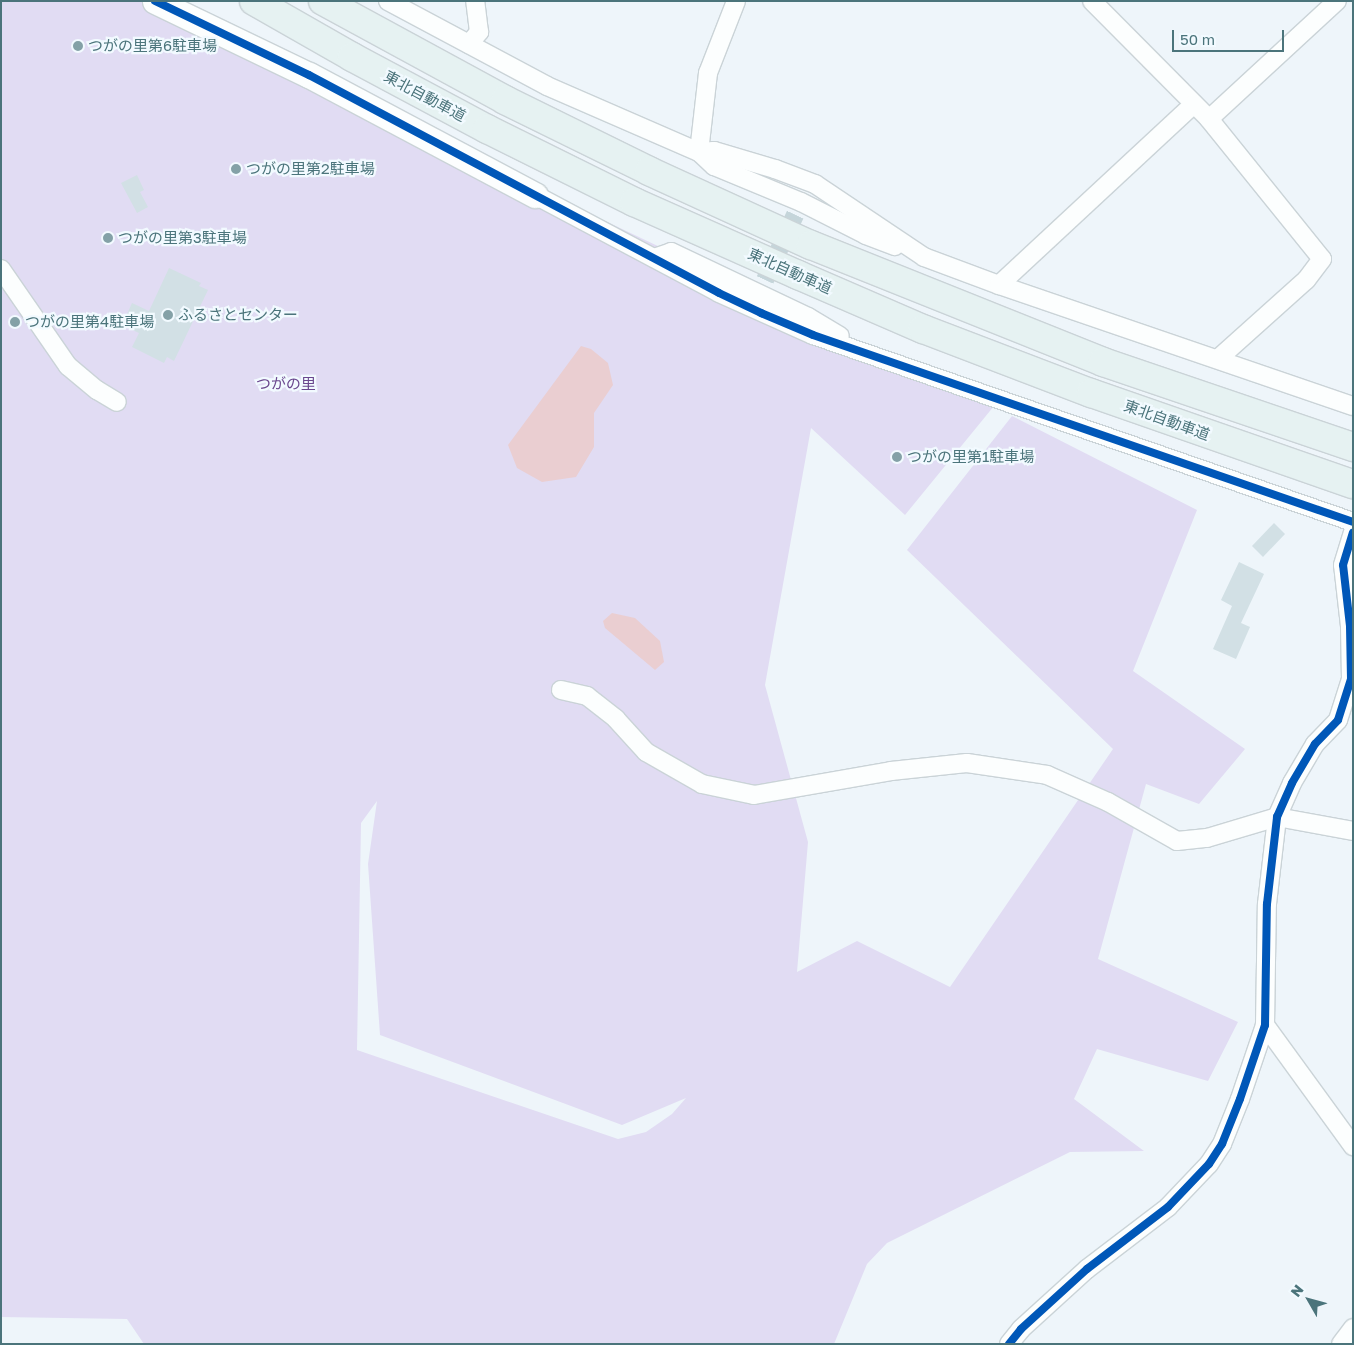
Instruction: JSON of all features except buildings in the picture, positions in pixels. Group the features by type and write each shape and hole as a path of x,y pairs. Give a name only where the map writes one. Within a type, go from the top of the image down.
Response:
{"highway":[{"name":"東北自動車道","path":"254,1 352,58 487,129 634,202 798,275 923,329 1091,393 1353,484"},
{"path":"323,1 513,104 811,245 1103,362 1353,447"}],"street":[{"path":"155,1 309,75 761,313 813,335 1353,522"},
{"path":"388,1 547,86 699,152 714,166 798,209 1000,285 1218,358 1353,406"},
{"path":"470,44 479,32 475,1"},
{"path":"699,152 708,73 736,1"},
{"path":"1092,1 1208,119 1322,259 1306,280 1218,358"},
{"path":"1208,119 1337,1"},
{"path":"1000,285 1194,104"},
{"path":"699,152 714,151 775,169 815,184 924,257"},
{"path":"654,258 671,252 761,287 870,354"},
{"path":"1,270 68,366 97,390 117,402"},
{"path":"1009,1344 1021,1329 1087,1269 1168,1207 1209,1164 1222,1144 1240,1100 1265,1025 1267,904 1277,817 1292,783 1315,744 1338,720 1352,679 1350,626 1343,565 1353,532"},
{"path":"561,690 587,696 616,719 646,752 702,784 754,795 892,771 967,763 1047,775 1108,802 1177,841 1207,838 1277,817 1353,831"},
{"path":"1265,1025 1353,1146"},
{"path":"1340,1344 1353,1328"}],"green space":[{"name":"つがの里","path":"1,1 143,1 994,406 905,515 811,428 765,685 808,842 797,972 857,941 950,987 1113,749 907,550 1012,416 1197,510 1133,671 1245,749 1199,804 1146,784 1098,959 1238,1022 1208,1081 1097,1049 1074,1099 1144,1151 1070,1152 887,1243 867,1264 834,1344 144,1344 127,1319 1,1317","holes":["377,801 368,864 380,1035 622,1125 686,1098 672,1114 646,1132 618,1139 357,1050 361,823"]}],"shaded area":[{"path":"581,346 591,349 608,363 613,385 594,413 594,447 576,477 542,482 517,468 508,445"},
{"path":"612,613 635,618 660,641 664,662 655,670 605,628 603,621"}],"tunnel":[{"path":"765,280 795,215"}],"cycle path":[{"path":"155,1 309,75 719,293 761,313 813,335 1353,522"},
{"path":"1009,1344 1021,1329 1087,1269 1168,1207 1209,1164 1222,1144 1240,1099 1265,1025 1267,904 1277,817 1292,783 1315,744 1338,720 1351,679 1350,626 1343,565 1353,532"}],"place":[{"name":"つがの里第6駐車場","path":"78,46"},
{"name":"つがの里第2駐車場","path":"236,169"},
{"name":"つがの里第3駐車場","path":"108,238"},
{"name":"ふるさとセンター","path":"168,315"},
{"name":"つがの里第4駐車場","path":"15,322"},
{"name":"つがの里第1駐車場","path":"897,457"}]}
